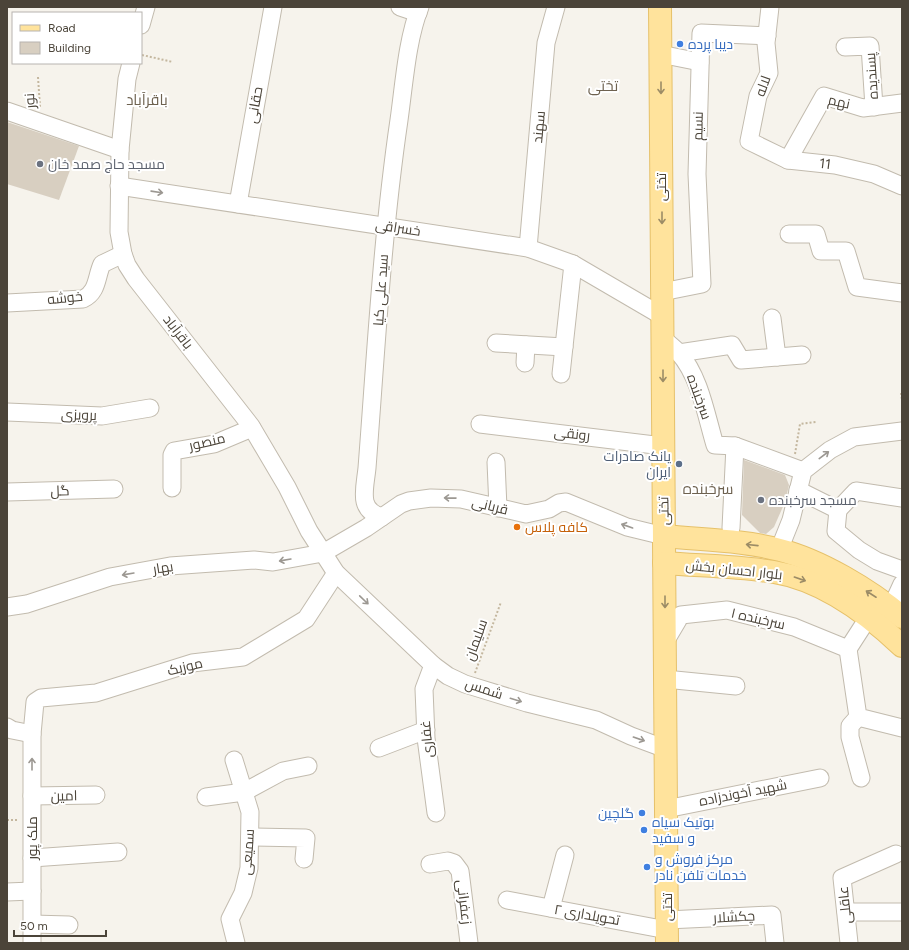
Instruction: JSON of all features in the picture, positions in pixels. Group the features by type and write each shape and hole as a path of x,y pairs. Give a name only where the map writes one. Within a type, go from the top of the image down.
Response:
{"main road":[{"name":"تختی","path":"660,7 667,931"},
{"name":"بلوار احسان بخش","path":"664,536 710,540 779,550 813,563 852,582 896,612"},
{"path":"710,540 702,545 699,554 703,563 711,567"},
{"name":"بلوار احسان بخش","path":"664,564 763,571 794,577 814,584 839,597 868,618 902,646"}],"street":[{"path":"142,21 146,7"},
{"name":"حقانی","path":"238,204 273,7"},
{"path":"400,7 419,10"},
{"name":"سهند","path":"528,248 546,43 556,7"},
{"name":"لاله","path":"749,141 758,96 769,72 767,36 770,7"},
{"name":"سید علی کیا","path":"382,516 373,514 367,509 365,498 386,227 394,149 408,58 419,10"},
{"name":"نسیم","path":"662,292 702,284 697,174 701,33 767,36"},
{"name":"پسندیده","path":"845,47 870,46 874,107"},
{"path":"660,54 700,62"},
{"name":"باقرآباد","path":"131,64 127,79 120,150 119,186 119,232 123,254 127,265 136,280 252,428 288,487 309,531 336,573"},
{"name":"نهم","path":"788,160 824,96 863,108 902,103"},
{"path":"7,111 120,150"},
{"name":"11","path":"749,141 788,160 835,165 874,174 902,186"},
{"name":"خسراقی","path":"119,186 528,248 573,264 662,316"},
{"path":"789,234 816,234 820,251 846,251 857,287 902,293"},
{"name":"خوشه","path":"7,303 83,299 93,291 102,264 123,254"},
{"path":"561,374 573,264"},
{"path":"772,318 777,357"},
{"name":"سرخبنده","path":"662,339 679,353 688,366 700,392 715,445 735,446 798,469"},
{"path":"496,343 564,347"},
{"path":"526,345 526,363"},
{"path":"679,353 732,345 741,360 802,355"},
{"name":"پرویزی","path":"7,412 102,416 150,408"},
{"name":"رونقی","path":"480,424 663,446"},
{"name":"منصور","path":"172,488 172,455 174,451 214,444 252,428"},
{"path":"779,550 791,520 798,490 798,469 854,437 902,431"},
{"path":"732,528 735,446"},
{"path":"496,462 498,508"},
{"name":"گل","path":"7,492 114,489"},
{"path":"798,490 838,510"},
{"path":"902,498 856,490 838,510 836,531 876,561 902,570"},
{"name":"قربانی","path":"323,553 366,528 401,504 431,498 468,500 526,514 549,509 559,503 566,502 627,527 664,536"},
{"name":"بهار","path":"7,607 26,604 110,577 170,566 254,560 273,562 323,553"},
{"name":"شمس","path":"336,573 433,666 448,676 470,686 527,703 596,720 631,736 666,749"},
{"name":"موزیک","path":"32,734 34,702 41,698 96,693 192,663 234,659 251,654 306,619 336,573"},
{"path":"896,612 902,584"},
{"name":"سرخبنده ۱","path":"665,642 681,616 727,610 794,627 848,649"},
{"path":"861,778 850,732 850,726 858,717 848,649 868,618"},
{"name":"غفاری","path":"433,666 424,689 426,730 436,813"},
{"path":"665,679 736,686"},
{"path":"858,717 902,728"},
{"path":"7,727 12,730 32,734"},
{"path":"379,748 426,730"},
{"name":"ملک پور","path":"32,734 32,943"},
{"name":"سمیعی","path":"234,760 250,812 249,868 243,893 230,919 236,943"},
{"path":"206,797 244,792 283,771 308,766"},
{"name":"شهید آخوندزاده","path":"666,809 820,778"},
{"name":"امین","path":"32,796 96,795"},
{"path":"250,837 306,838 304,859"},
{"path":"32,858 118,852"},
{"name":"عاقلی","path":"849,943 842,878 896,854"},
{"path":"551,908 565,855"},
{"name":"زعفرانی","path":"430,864 448,861 454,863 460,871 469,943"},
{"path":"7,892 32,891"},
{"name":"تحویلداری ۲","path":"506,900 667,931"},
{"path":"846,912 902,912"},
{"name":"چکشلار","path":"667,931 772,915 775,943"},
{"path":"32,924 69,925"}],"path":[{"path":"142,55 173,62"},
{"name":"نور","path":"38,77 42,123"},
{"path":"901,393 902,400"},
{"path":"798,469 800,424 816,422"},
{"name":"سلیمان","path":"470,686 501,602"}],"building":[{"name":"مسجد حاج صمد خان","path":"7,122 79,146 59,200 7,184"},
{"name":"مسجد سرخبنده","path":"744,460 785,475 789,485 785,502 774,527 766,534 760,533 742,515"}],"place":[{"name":"دیبا پرده","path":"680,44"},
{"name":"مسجد حاج صمد خان","path":"40,164"},
{"name":"یانک صادرات ایران","path":"679,464"},
{"name":"مسجد سرخبنده","path":"761,500"},
{"name":"کافه پلاس","path":"517,527"},
{"name":"گلچین","path":"642,813"},
{"name":"بوتیک سیاه و سفید","path":"644,830"},
{"name":"مرکز فروش و خدمات تلفن نادر","path":"647,867"}],"district":[{"name":"تختی","path":"603,86"},
{"name":"باقرآباد","path":"147,100"},
{"name":"سرخبنده","path":"708,489"}]}
